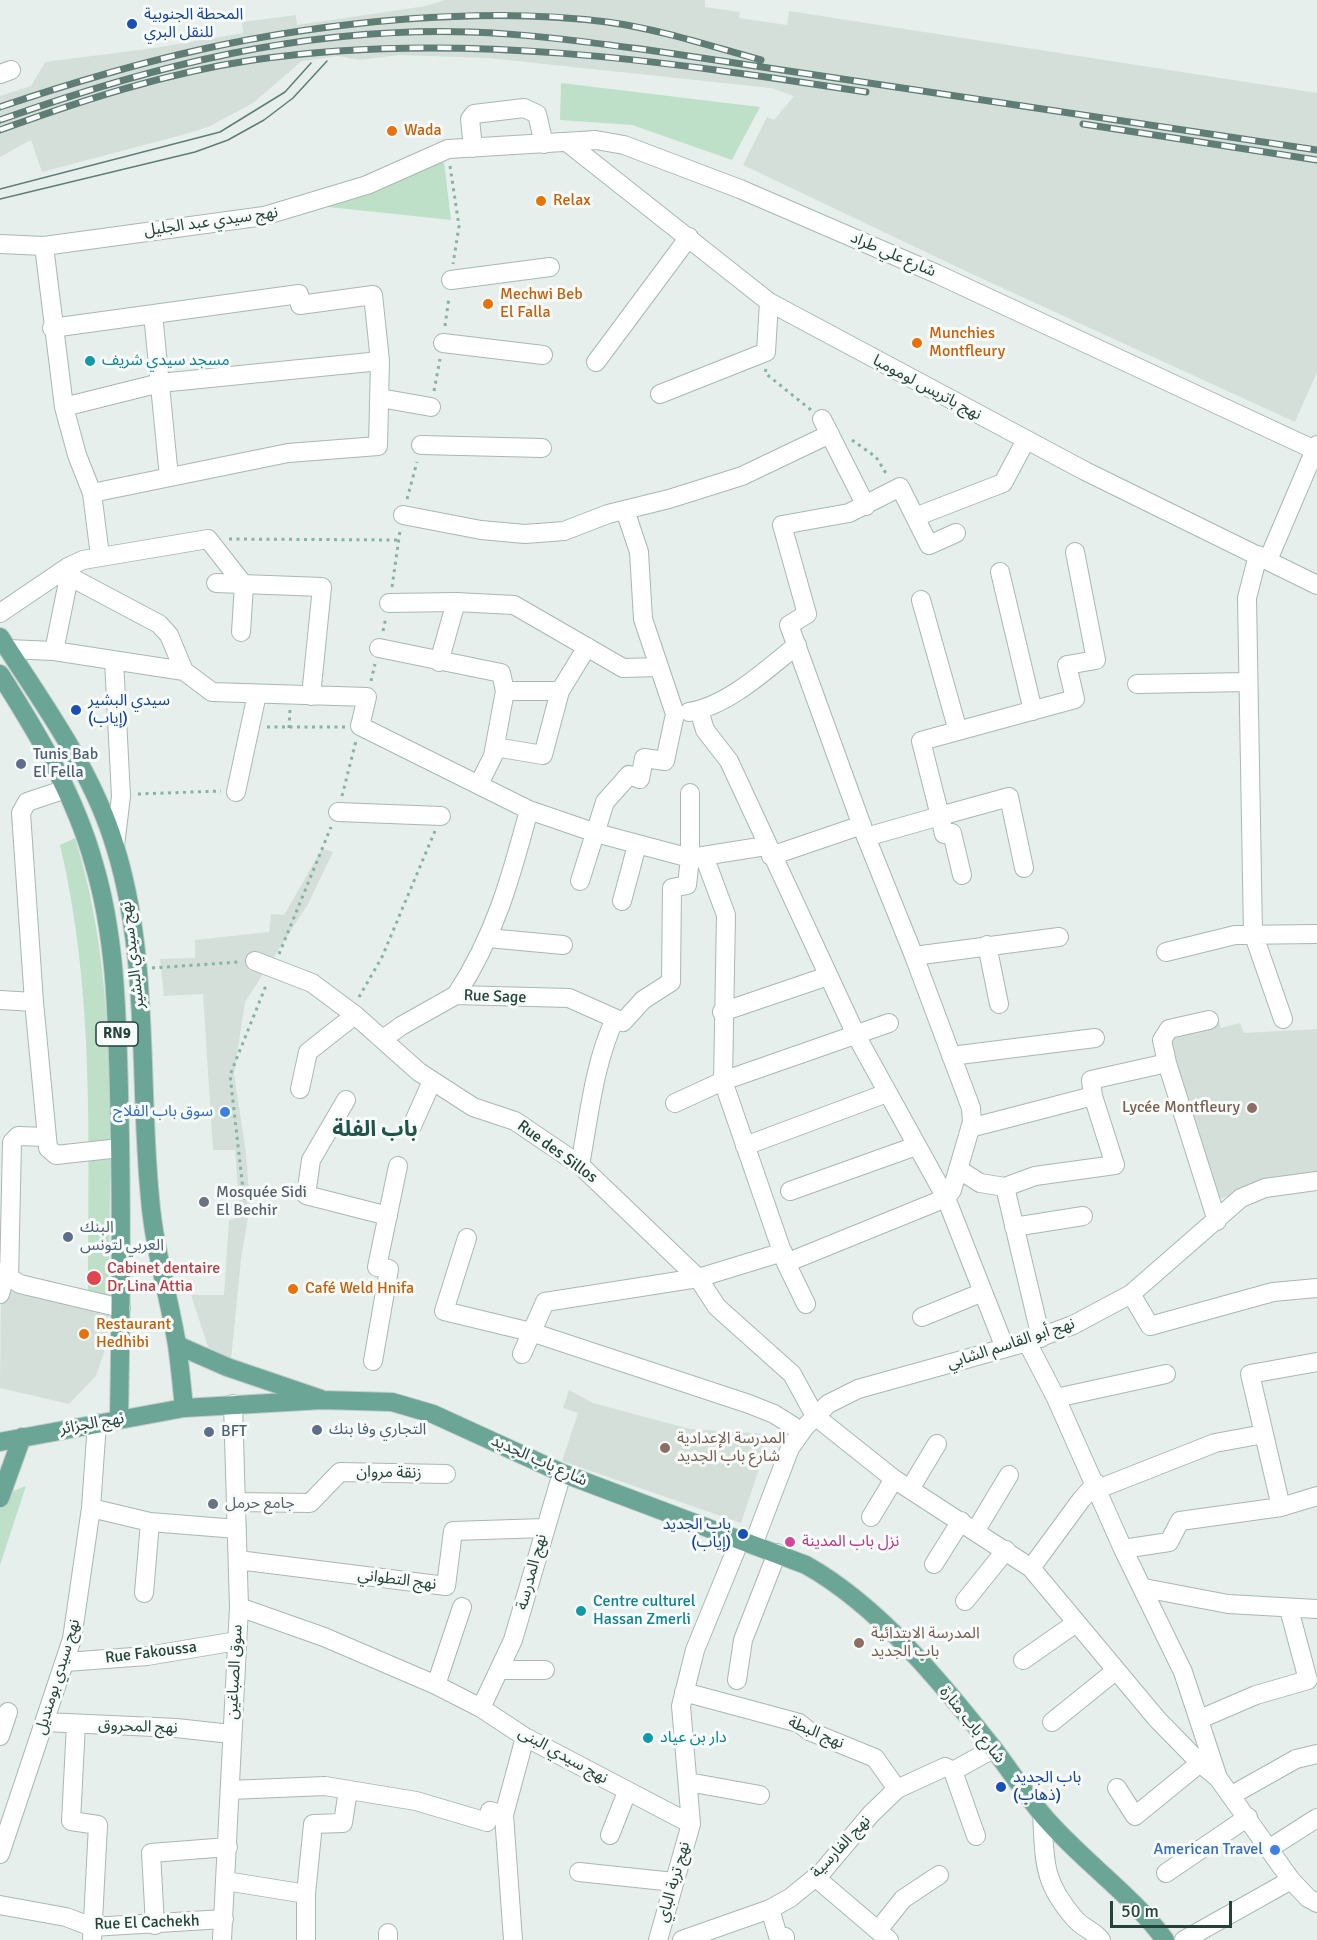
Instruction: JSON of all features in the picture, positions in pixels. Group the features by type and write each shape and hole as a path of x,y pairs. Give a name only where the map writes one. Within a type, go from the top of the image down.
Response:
{"main road":[{"name":"نهج سيدي البشير","path":"4,643 71,751 95,798 115,846 128,904 137,969 146,1150 153,1229 177,1345 184,1408"},
{"name":"نهج سيدي البشير","path":"1,678 66,789 95,865 107,918 113,972 120,1148 119,1419"},
{"path":"113,972 137,969"},
{"name":"شارع باب الجديد","path":"177,1345 227,1367 322,1400"},
{"name":"شارع باب الجديد","path":"184,1408 322,1400 392,1402 423,1410 562,1473 746,1542"},
{"name":"نهج الجزائر","path":"0,1442 184,1408"},
{"path":"0,1498 22,1437"},
{"name":"شارع باب منارة","path":"746,1542 777,1552 831,1579 872,1611 959,1706 1042,1814 1150,1920 1165,1940"}],"street":[{"path":"473,148 470,119 474,114 524,108 537,114 544,144"},
{"name":"شارع علي طراد","path":"448,149 597,140 624,145 740,189 937,274 1316,449"},
{"name":"نهج باتريس لومومبا","path":"568,143 769,302 1026,440 1317,585"},
{"name":"نهج سيدي عبد الجليل","path":"0,244 44,246 231,221 281,212 367,185 448,149"},
{"path":"596,362 689,237"},
{"path":"44,246 52,328 64,407 77,455 92,493 100,556"},
{"path":"451,280 550,267"},
{"path":"52,328 299,294 300,305 373,296 380,361 378,446 288,453 92,493"},
{"path":"660,394 766,352 769,302"},
{"path":"153,314 169,477"},
{"path":"443,343 543,355"},
{"path":"64,407 160,383 380,361"},
{"path":"380,398 431,407"},
{"path":"403,515 481,530 525,534 564,531 625,510 742,476 826,427 866,506"},
{"path":"915,517 1003,483 1026,440"},
{"path":"421,445 542,448"},
{"path":"1283,1019 1253,933 1248,598 1263,558 1316,449"},
{"path":"522,1354 545,1302 698,1278 785,1258 946,1198 952,1190 970,1128 971,1108 864,831 789,625 807,614 782,525 849,513 900,487 929,545 956,533"},
{"path":"580,881 605,802 629,774 640,778 644,758 665,761 675,714 643,619 639,552 625,510"},
{"path":"0,613 65,574 73,564 100,556 208,539 244,585 241,632"},
{"path":"962,875 952,833 944,834 921,741 1075,699 1067,665 1096,660 1075,552"},
{"path":"1000,572 1033,711"},
{"path":"54,651 65,574"},
{"path":"65,574 159,624 169,635 184,671 212,693 367,697 360,726 529,810 596,833 637,845 697,857 769,851 940,816 1009,796 1024,868"},
{"path":"216,583 322,587 311,696"},
{"path":"921,600 958,731"},
{"path":"389,603 456,602 514,605 623,668 659,667"},
{"path":"439,662 456,602"},
{"path":"4,643 184,671"},
{"path":"675,714 699,710 744,687 797,645"},
{"path":"495,747 543,755 560,691 587,647"},
{"path":"379,648 501,673 505,691 495,747 479,784"},
{"path":"114,660 121,796 115,846"},
{"path":"1137,684 1248,682"},
{"path":"505,691 560,691"},
{"path":"236,792 257,694"},
{"path":"699,710 705,730 729,761 857,1037 946,1198 1005,1348"},
{"path":"66,789 27,802 22,810 34,1002 49,1151 54,1155 120,1148"},
{"path":"690,793 697,857 726,915 722,1012 723,1081 785,1258 806,1304"},
{"path":"456,995 477,964 501,910 529,810"},
{"path":"338,812 441,816"},
{"path":"622,901 637,845"},
{"path":"580,1165 605,1050 604,1042 615,1019 623,1022 643,1000 671,982 672,888 687,885 697,857"},
{"path":"1166,952 1218,937 1253,933 1317,934"},
{"path":"914,956 1059,937"},
{"path":"488,938 563,945"},
{"path":"987,945 999,1004"},
{"name":"Rue des Sillos","path":"255,961 312,983 352,1013 432,1080 473,1107 515,1121 580,1165 698,1278 717,1307 792,1374 814,1416"},
{"path":"722,1012 828,976"},
{"name":"Rue Sage","path":"383,1039 400,1026 456,995 569,998 615,1019"},
{"path":"0,1000 34,1002"},
{"path":"300,1089 308,1052 352,1013"},
{"path":"1209,1020 1164,1032 1162,1040 1167,1063 1217,1221"},
{"path":"675,1103 723,1081 857,1037 889,1023"},
{"path":"951,1056 1095,1038"},
{"path":"958,1169 980,1183 1005,1187 1035,1176 1115,1165 1093,1096 1091,1080 1167,1063"},
{"path":"412,1126 432,1080"},
{"path":"746,1146 887,1093"},
{"path":"970,1128 1093,1096"},
{"path":"346,1100 311,1160 306,1195 388,1216"},
{"path":"47,1137 18,1136 12,1142 3,1280 121,1308"},
{"path":"790,1191 916,1146"},
{"path":"373,1361 389,1269 377,1268 398,1166"},
{"name":"نهج أبو القاسم الشابي","path":"691,1824 681,1706 694,1650 790,1448 814,1416 828,1404 858,1389 1034,1340 1073,1326 1131,1293 1217,1221 1230,1206 1265,1188 1317,1181"},
{"path":"1005,1187 1034,1340 1056,1398 1123,1549 1183,1672 1218,1778"},
{"path":"1014,1227 1083,1216"},
{"path":"467,1238 444,1311 531,1332 749,1404 774,1414 793,1426"},
{"path":"1131,1293 1150,1326 1273,1292 1317,1288"},
{"path":"922,1317 983,1292"},
{"path":"1281,1507 1250,1374 1317,1362"},
{"path":"1056,1398 1166,1374"},
{"name":"سوق الصباغين","path":"222,1940 239,1607 233,1404"},
{"path":"814,1416 902,1484 969,1525 1031,1568 1157,1719 1218,1778 1291,1880 1308,1898 1317,1903"},
{"name":"نهج سيدي بومنديل","path":"0,1854 66,1662 77,1617 91,1508 97,1423"},
{"path":"1031,1568 1081,1500 1097,1486 1215,1443 1264,1434"},
{"path":"871,1517 937,1444"},
{"name":"زنقة مروان","path":"236,1502 310,1503 340,1472 446,1474"},
{"name":"نهج المدرسة","path":"481,1708 513,1640 562,1473"},
{"path":"934,1564 1009,1475"},
{"path":"1123,1549 1169,1542 1180,1521 1281,1507 1317,1496"},
{"path":"91,1508 150,1522 237,1529"},
{"path":"144,1593 150,1522"},
{"name":"نهج التطواني","path":"238,1560 446,1586 453,1531 544,1528"},
{"path":"965,1601 1006,1550"},
{"path":"737,1680 743,1640 777,1552"},
{"path":"1144,1588 1228,1604 1317,1609"},
{"name":"نهج سيدي البنى","path":"239,1607 324,1638 436,1685 481,1708 525,1737 691,1824"},
{"path":"436,1685 462,1607"},
{"path":"1200,1719 1256,1695 1308,1680 1289,1609"},
{"path":"1023,1660 1076,1623"},
{"name":"Rue Fakoussa","path":"66,1662 147,1656 237,1641"},
{"path":"499,1670 545,1670"},
{"path":"1052,1722 1114,1672"},
{"name":"نهج البطة","path":"684,1692 799,1723 809,1731 874,1758 897,1789"},
{"path":"0,1736 8,1712"},
{"name":"نهج المحروق","path":"45,1722 176,1728 231,1734"},
{"path":"76,1724 71,1821 98,1825 92,1933"},
{"path":"513,1940 504,1815 525,1737"},
{"name":"نهج الفارسية","path":"682,1940 770,1909 790,1898 815,1877 897,1789 945,1767 953,1771 993,1749"},
{"path":"1232,1795 1296,1759 1317,1755"},
{"path":"1117,1788 1135,1816 1200,1763"},
{"path":"953,1771 976,1836"},
{"path":"688,1782 760,1795"},
{"path":"230,1790 325,1786 416,1801 487,1822 490,1811 504,1815"},
{"path":"306,1940 306,1894 313,1824 343,1823 348,1790"},
{"path":"610,1835 627,1792"},
{"path":"1042,1814 1046,1872 1050,1883 1076,1920 1101,1940"},
{"path":"1166,1873 1248,1817"},
{"path":"1270,1848 1317,1818"},
{"name":"نهج تربة الباي","path":"658,1940 691,1824"},
{"path":"154,1925 151,1853 228,1847"},
{"path":"579,1872 674,1882"},
{"path":"815,1877 884,1934 903,1899 939,1875"},
{"path":"1184,1940 1291,1880"},
{"path":"226,1881 306,1894"},
{"name":"Rue El Cachekh","path":"0,1905 66,1917 92,1933 224,1919"},
{"path":"770,1909 778,1936 785,1937 785,1940"}],"path":[{"path":"208,539 398,540"},
{"path":"251,725 289,728 360,726"},
{"path":"121,796 195,791 236,792"},
{"path":"352,1013 381,957 441,816"},
{"path":"137,969 255,961"}],"shaded area":[{"path":"445,0 705,0 705,7 740,12 739,18 787,25 789,11 1317,93 1317,372 1295,422 972,274 743,165 767,117 774,120 794,96 771,88 488,58 399,55 360,60 338,56 302,61 253,103 208,127 182,135 42,172 31,140 0,157 0,96 31,86 45,62 154,48 243,33 242,22 296,15 297,25 426,6"},
{"name":"سوق باب الفلاح","path":"322,849 333,852 308,904 245,1002 234,1074 246,1153 250,1206 241,1259 231,1360 208,1347 191,1295 224,1295 229,1220 235,1219 230,1204 239,1204 235,1150 213,1150 203,994 164,996 160,959 195,958 195,940 269,932 271,914 284,915"},
{"name":"Lycée Montfleury","path":"1219,1022 1221,1028 1240,1023 1244,1033 1317,1029 1317,1178 1280,1179 1216,1200 1166,1038"},
{"path":"1,1286 109,1314 105,1350 96,1376 69,1404 0,1388"},
{"name":"المدرسة الإعدادية شارع باب الجديد","path":"569,1390 593,1403 690,1429 766,1434 761,1463 741,1523 562,1461 578,1413 563,1408"}],"green space":[{"path":"561,83 760,107 732,160 632,125 560,120"},
{"path":"444,162 451,220 319,206"},
{"path":"75,838 89,892 106,1006 111,1123 109,1296 88,1294 88,1125 84,1012 71,900 60,845"},
{"path":"26,1486 0,1565 0,1496"}],"tram line":[{"path":"0,199 195,152 228,140 264,120 293,98 327,61"},
{"path":"0,189 220,132 285,92 311,63"}],"railway":[{"path":"0,107 151,61 251,39 353,24 432,17 532,16 607,22 665,33 761,60"},
{"path":"0,120 116,82 231,54 290,43 349,36 409,32 470,32 540,37 655,51 1317,150"},
{"path":"0,130 62,108 188,72 253,60 330,51 406,48 560,53 637,60 866,92"},
{"path":"1083,124 1317,160"}],"place":[{"name":"المحطة الجنوبية للنقل البري","path":"132,24"},
{"name":"Wada","path":"392,131"},
{"name":"Relax","path":"541,201"},
{"name":"Mechwi Beb El Falla","path":"488,304"},
{"name":"Munchies Montfleury","path":"917,343"},
{"name":"مسجد سيدي شريف","path":"90,361"},
{"name":"سيدي البشير (إياب)","path":"76,710"},
{"name":"Tunis Bab El Fella","path":"21,764"},
{"name":"Lycée Montfleury","path":"1252,1108"},
{"name":"سوق باب الفلاح","path":"225,1112"},
{"name":"Mosquée Sidi El Bechir","path":"204,1202"},
{"name":"البنك العربي لتونس","path":"68,1237"},
{"name":"Cabinet dentaire Dr Lina Attia","path":"94,1278"},
{"name":"Café Weld Hnifa","path":"293,1289"},
{"name":"Restaurant Hedhibi","path":"84,1334"},
{"name":"التجاري وفا بنك","path":"317,1430"},
{"name":"BFT","path":"209,1432"},
{"name":"المدرسة الإعدادية شارع باب الجديد","path":"665,1448"},
{"name":"جامع حرمل","path":"213,1504"},
{"name":"باب الجديد (إياب)","path":"743,1534"},
{"name":"نزل باب المدينة","path":"790,1542"},
{"name":"Centre culturel Hassan Zmerli","path":"581,1611"},
{"name":"المدرسة الابتدائية باب الجديد","path":"859,1643"},
{"name":"دار بن عياد","path":"648,1738"},
{"name":"باب الجديد (ذهاب)","path":"1001,1787"},
{"name":"American Travel","path":"1275,1850"}],"district":[{"name":"باب الفلة","path":"375,1130"}]}
